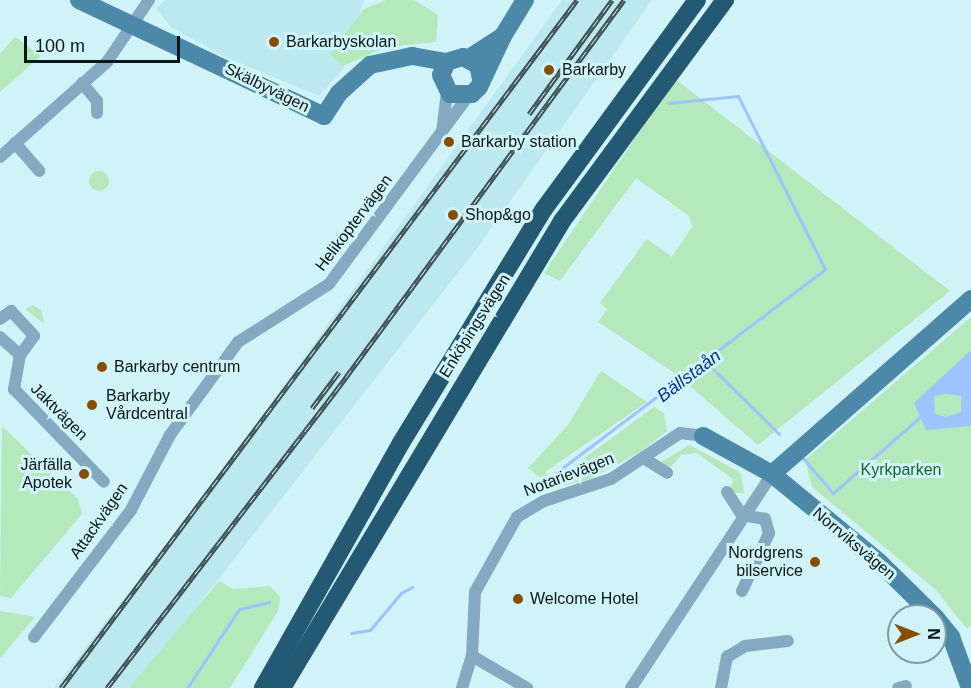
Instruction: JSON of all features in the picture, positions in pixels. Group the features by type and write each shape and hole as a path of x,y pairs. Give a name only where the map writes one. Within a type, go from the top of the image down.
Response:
{"highway":[{"name":"Enköpingsvägen","path":"264,688 400,443 544,209 697,0"},
{"name":"Enköpingsvägen","path":"282,688 562,221 725,0"}],"street":[{"name":"Skälbyvägen","path":"79,0 135,24 324,116"},
{"path":"0,157 82,83 135,24 149,0"},
{"path":"324,116 387,70 411,66 444,86 468,96 481,79 525,0"},
{"path":"324,116 339,93 370,65 412,56 447,62 469,58 503,36"},
{"path":"469,58 481,79"},
{"path":"444,86 447,62"},
{"path":"82,83 97,101 97,112"},
{"name":"Helikoptervägen","path":"442,133 444,86"},
{"name":"Helikoptervägen","path":"182,418 245,334 329,284 468,96"},
{"path":"15,143 39,171"},
{"path":"631,688 742,514 772,474 971,299"},
{"name":"Jaktvägen","path":"0,319 11,311 34,336 20,355 14,389 104,482"},
{"path":"0,337 20,355"},
{"name":"Attackvägen","path":"34,637 131,510 182,418"},
{"name":"Notarievägen","path":"462,688 472,656 475,592 517,517 645,459 680,433 703,436"},
{"path":"703,436 772,474"},
{"path":"645,459 667,472"},
{"name":"Norrviksvägen","path":"772,474 879,562 921,604"},
{"path":"727,492 735,497 742,514"},
{"path":"742,514 765,519 769,533 742,591"},
{"name":"Norrviksvägen","path":"947,632 951,637 970,688"},
{"path":"722,688 727,657 745,646 788,640"},
{"path":"472,656 527,688"}],"shaded area":[{"name":"Barkarbyskolan","path":"165,0 364,0 343,69 319,96 223,56 171,27 156,9"},
{"path":"562,0 652,0 478,247 150,667 129,688 54,688 198,504"}],"green space":[{"path":"386,0 414,0 438,15 436,42 387,47 343,66 330,54 364,9"},
{"path":"15,37 41,56 0,92 0,54"},
{"path":"675,79 950,291 758,445 677,375 598,322 607,309 600,303 647,239 672,257 692,227 689,216 636,178 560,281 544,273"},
{"path":"99,171 106,174 109,181 106,188 99,191 92,188 89,181 92,174"},
{"path":"33,305 41,310 44,324 25,309"},
{"name":"Kyrkparken","path":"971,317 971,625 967,629 935,589 812,487 805,460"},
{"path":"601,371 647,402 545,472 553,481 654,407 664,413 667,431 640,452 590,479 554,488 528,468 568,425"},
{"path":"2,426 78,499 82,514 11,598 0,596"},
{"path":"690,445 741,473 744,493 735,493 730,488 734,480 697,453 681,455 671,467 659,463"},
{"path":"219,581 233,589 270,586 280,597 278,611 230,688 129,688"},
{"path":"0,611 35,617 0,658"}],"water":[{"path":"971,350 971,426 926,430 914,403","holes":["946,394 961,396 961,412 946,417 935,414 934,396"]}],"waterway":[{"name":"Bällstaån","path":"549,478 825,269 738,96 668,103"},
{"path":"708,364 779,434"},
{"path":"802,457 833,493 920,417"},
{"path":"351,633 370,630 401,593 412,587"},
{"path":"187,688 239,609 269,602"}],"railway":[{"path":"61,688 577,0"},
{"path":"529,114 612,0"},
{"path":"107,688 335,392 624,0"},
{"path":"312,408 339,372"}],"place":[{"name":"Barkarbyskolan","path":"274,42"},
{"name":"Barkarby","path":"549,70"},
{"name":"Barkarby station","path":"449,142"},
{"name":"Shop&go","path":"453,215"},
{"name":"Barkarby centrum","path":"102,367"},
{"name":"Barkarby Vårdcentral","path":"92,405"},
{"name":"Järfälla Apotek","path":"84,474"},
{"name":"Nordgrens bilservice","path":"815,562"},
{"name":"Welcome Hotel","path":"518,599"}]}
